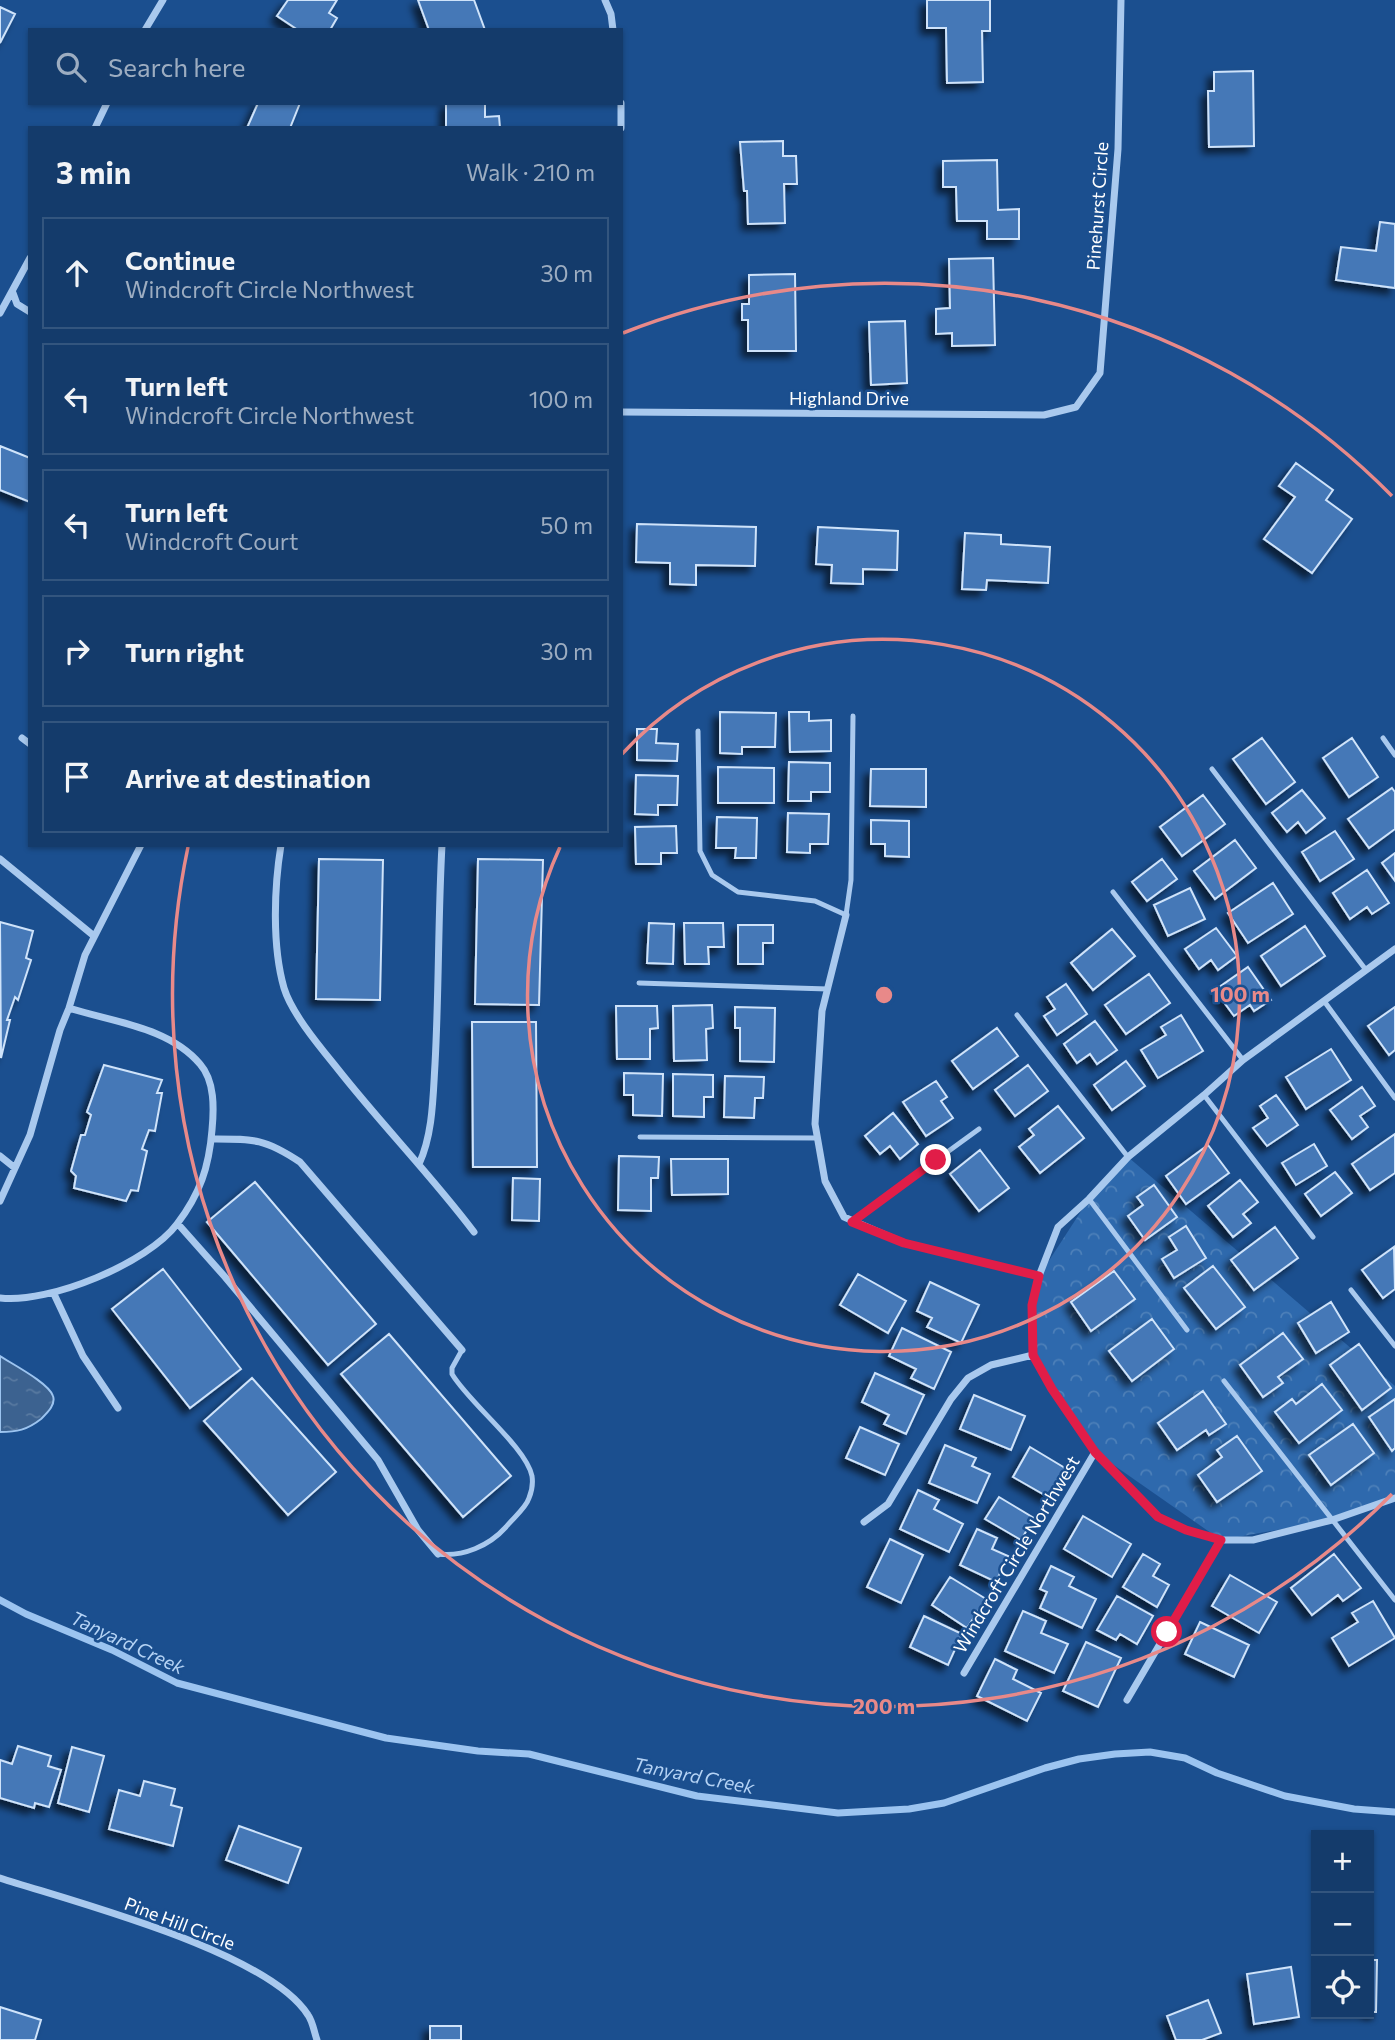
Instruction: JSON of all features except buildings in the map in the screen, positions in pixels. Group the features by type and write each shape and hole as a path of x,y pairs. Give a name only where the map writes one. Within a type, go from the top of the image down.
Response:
{"street":[{"path":"146,28 163,0"},
{"path":"605,0 614,28"},
{"name":"Pinehurst Circle","path":"1076,407 1100,373 1118,149 1121,0"},
{"path":"96,126 106,105"},
{"path":"621,105 621,126"},
{"path":"0,313 28,262"},
{"path":"13,293 17,304 28,312"},
{"name":"Highland Drive","path":"623,412 1044,415 1076,407"},
{"path":"22,738 28,742"},
{"path":"0,1201 30,1135 85,955 140,847"},
{"path":"281,847 278,866 278,962 285,992 312,1037 474,1232"},
{"path":"419,1164 424,1153 432,1104 439,998 442,847"},
{"path":"0,859 94,936"},
{"path":"846,915 821,1024 815,1124 825,1181 844,1217 904,1243 1039,1276"},
{"name":"Windcroft Circle Northwest","path":"1395,948 1243,1060 1204,1096 1128,1157 1089,1199 1058,1227 1039,1276 1032,1305 1033,1355 1052,1389 1095,1452 1158,1517 1186,1530 1221,1540 1252,1540 1332,1520 1395,1498"},
{"path":"0,1298 54,1294 107,1274 141,1254 177,1224 205,1176 214,1114 212,1092 201,1064 176,1043 69,1008"},
{"path":"211,1139 251,1139 276,1146 300,1162 462,1350"},
{"path":"0,1156 15,1168"},
{"path":"177,1224 225,1277 377,1461 418,1530 438,1554"},
{"path":"54,1294 83,1356 118,1408"},
{"path":"864,1522 888,1504 951,1399 968,1378 991,1365 1033,1355"},
{"name":"Windcroft Circle Northwest","path":"964,1673 1095,1452"},
{"path":"1127,1700 1221,1540"},
{"name":"Pine Hill Circle","path":"0,1878 114,1914 214,1950 257,1971 283,1988 309,2015 317,2040"}],"lane":[{"path":"698,731 700,851 712,875 738,892 815,901 846,915 851,880 853,716"},
{"path":"1382,738 1395,755"},
{"path":"1212,769 1366,970"},
{"path":"1113,892 1243,1060"},
{"path":"639,983 828,989"},
{"path":"1324,1001 1395,1098"},
{"path":"1017,1015 1128,1157"},
{"path":"1204,1096 1313,1237"},
{"path":"852,1222 979,1129"},
{"path":"640,1137 817,1138"},
{"path":"1089,1199 1187,1330"},
{"path":"1351,1290 1395,1346"},
{"path":"438,1554 452,1556 477,1549 502,1531 529,1501 532,1488 532,1475 519,1452 452,1374 452,1368 462,1350"},
{"path":"1224,1381 1395,1600"}],"green space":[{"path":"1128,1157 1395,1386 1395,1498 1332,1520 1221,1540 1095,1452 1033,1355 1032,1305 1039,1276 1089,1199"}],"water":[{"path":"0,1356 38,1380 54,1399 46,1414 22,1430 0,1432"}],"waterway":[{"name":"Tanyard Creek","path":"0,1600 26,1614 112,1650 177,1683 386,1738 478,1751 529,1754 697,1796 838,1813 909,1809 944,1803 1079,1759 1150,1752 1185,1758 1217,1773 1285,1796 1354,1809 1395,1812"}],"route":[{"path":"936,1160 852,1222 904,1243 1039,1276 1032,1305 1033,1355 1052,1389 1095,1452 1158,1517 1186,1530 1221,1540 1167,1632"}]}
